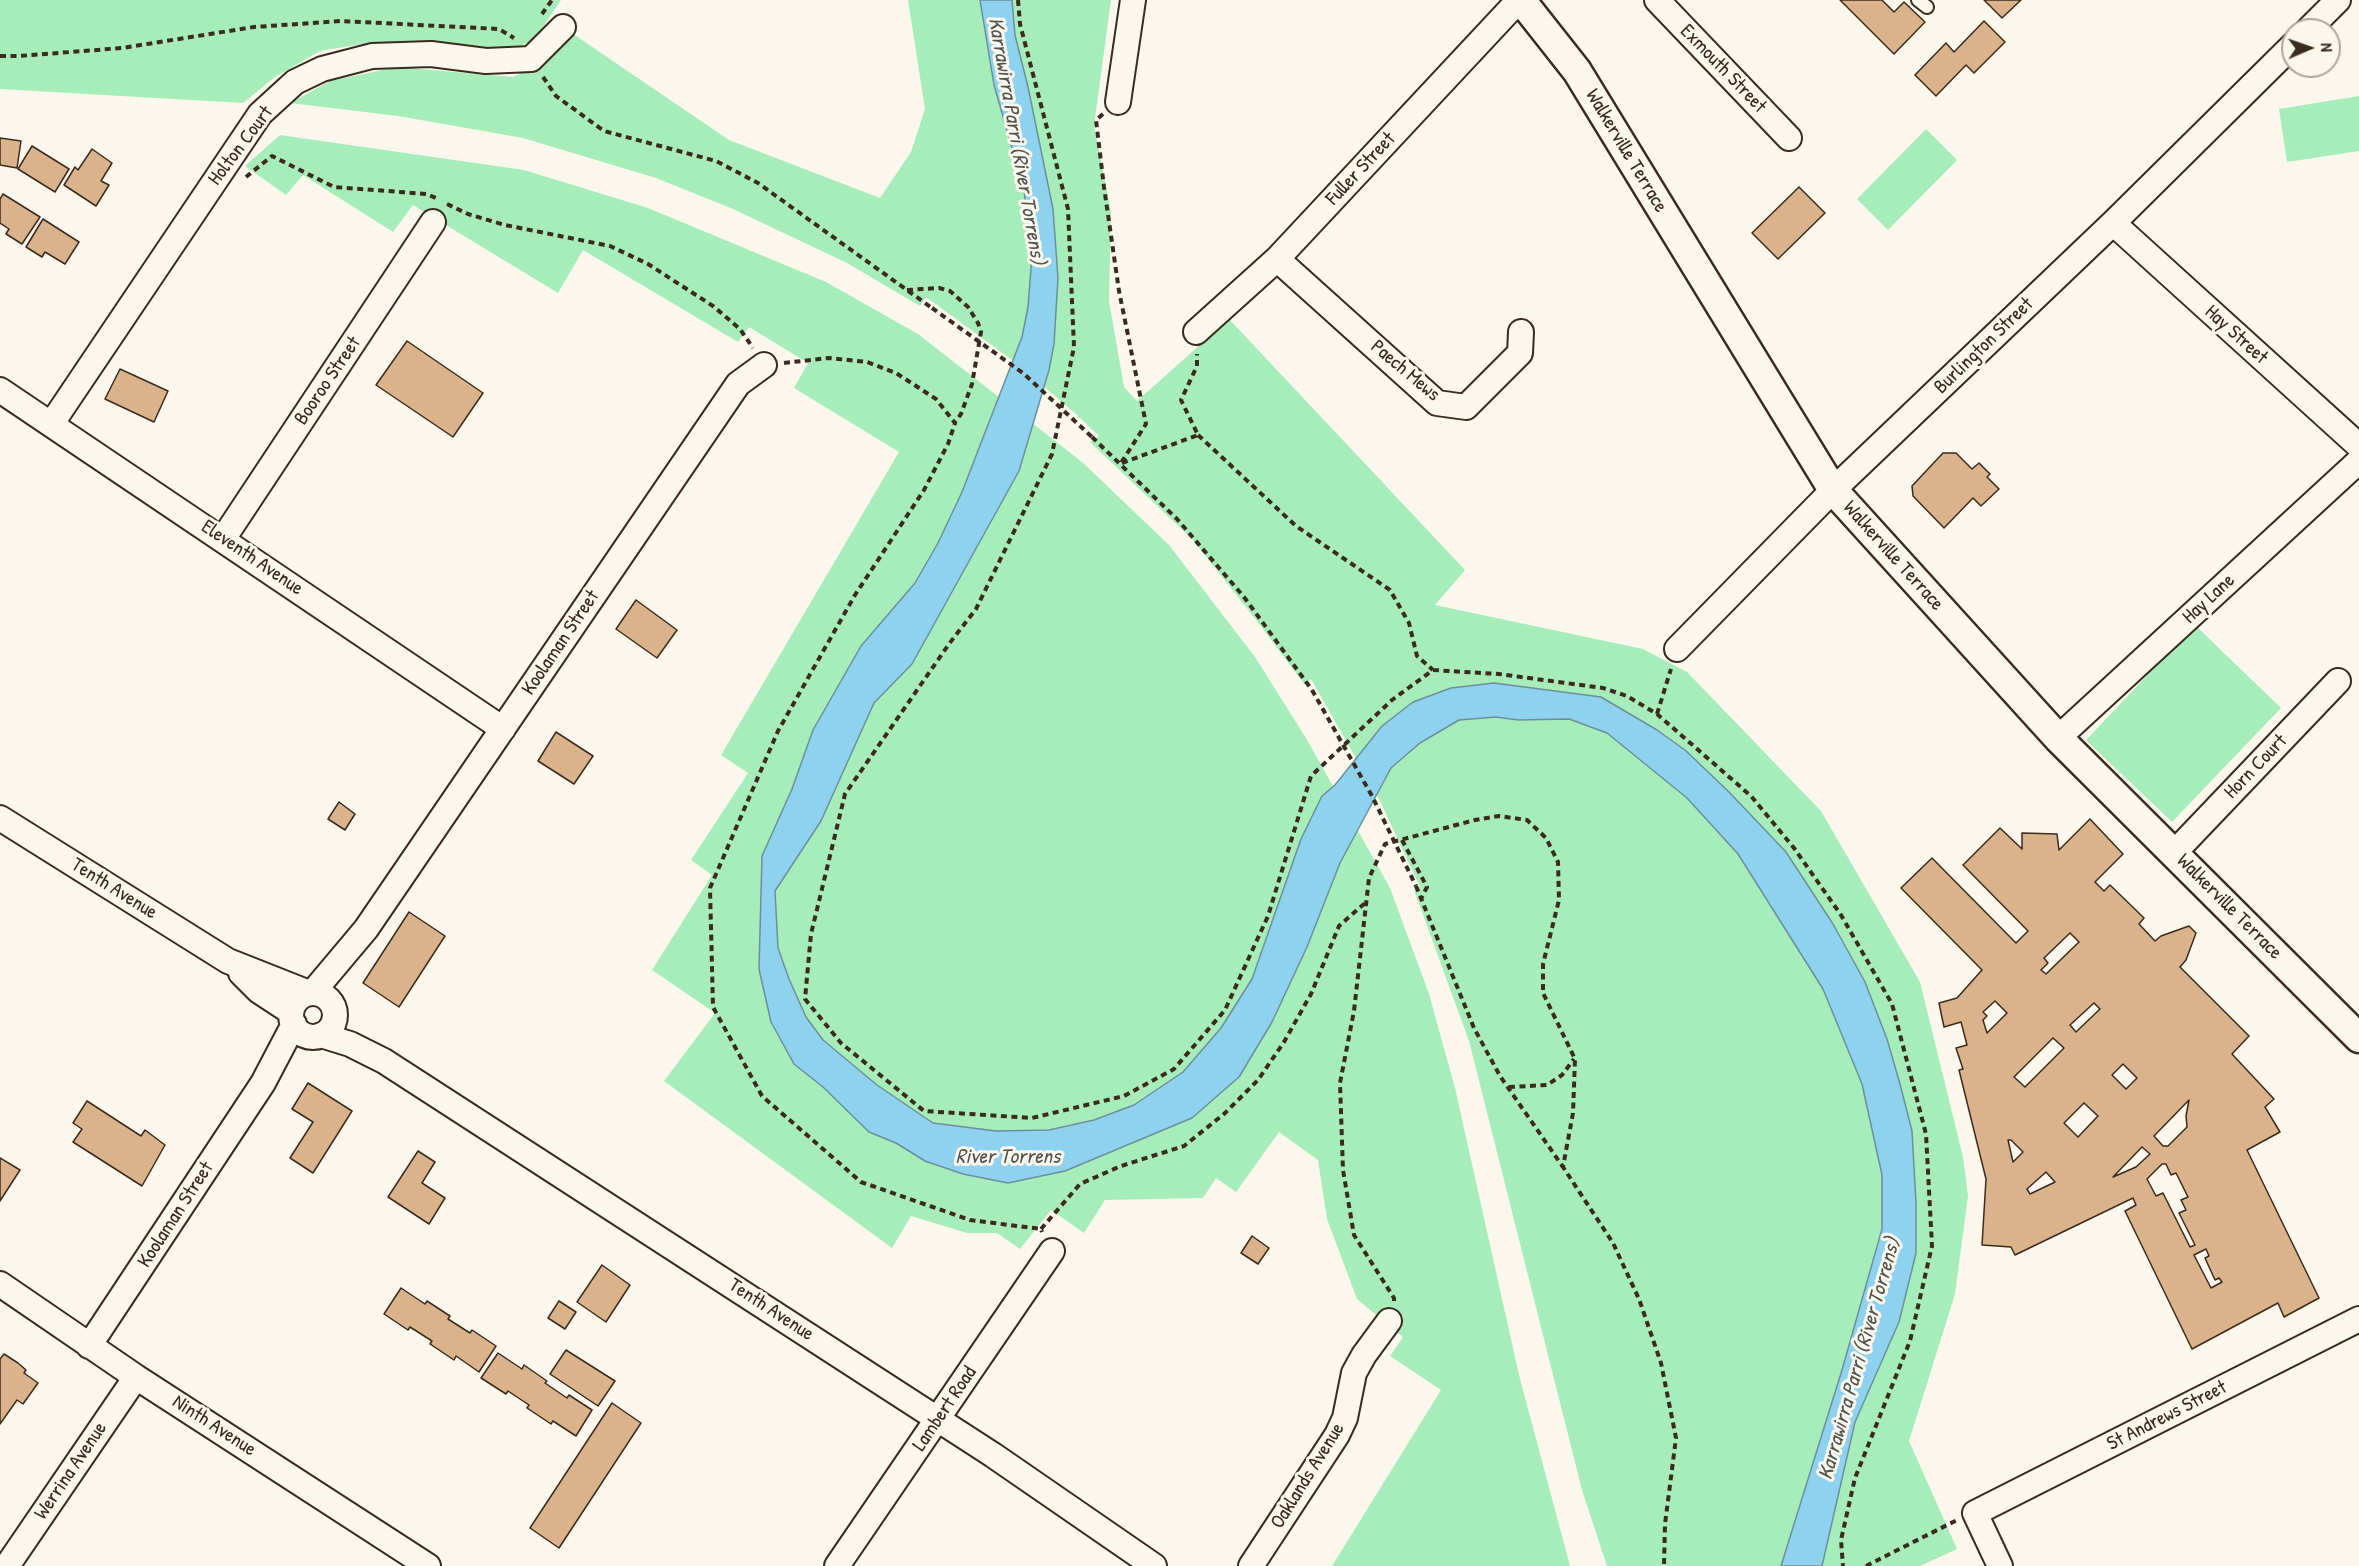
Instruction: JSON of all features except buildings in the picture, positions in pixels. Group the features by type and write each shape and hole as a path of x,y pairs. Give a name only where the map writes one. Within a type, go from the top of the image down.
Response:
{"street":[{"path":"1118,102 1132,0"},
{"name":"Fuller Street","path":"1196,332 1277,259 1520,0"},
{"name":"Walkerville Terrace","path":"1520,0 1577,71 1833,490 2058,738 2359,1038"},
{"name":"Exmouth Street","path":"1657,0 1789,138"},
{"path":"2320,18 2338,0"},
{"path":"531,59 563,27"},
{"name":"Holton Court","path":"52,423 260,114 296,82 322,69 372,56 431,54 486,61 531,59"},
{"name":"Burlington Street","path":"1677,649 1833,490 2113,223 2281,57"},
{"name":"Booroo Street","path":"223,539 433,222"},
{"name":"Hay Street","path":"2113,223 2359,446"},
{"name":"Paech Mews","path":"1277,259 1437,403 1466,407 1520,353 1521,332"},
{"name":"Koolaman Street","path":"322,1001 366,929 738,384 764,365"},
{"name":"Eleventh Avenue","path":"0,390 502,729"},
{"name":"Hay Lane","path":"2058,738 2359,461"},
{"name":"Horn Court","path":"2174,853 2338,681"},
{"name":"Tenth Avenue","path":"0,818 228,961 322,1001 384,1061"},
{"name":"Tenth Avenue","path":"228,961 259,991 303,1027 350,1044 384,1061 938,1419 1154,1566"},
{"path":"297,1000 322,1001 332,1027 303,1027 297,1000"},
{"name":"Koolaman Street","path":"89,1346 263,1083 303,1027"},
{"name":"Lambert Road","path":"837,1566 1052,1251"},
{"name":"Ninth Avenue","path":"0,1284 136,1377 428,1566"},
{"name":"St Andrews Street","path":"2000,1566 1975,1513 2359,1319"},
{"name":"Oaklands Avenue","path":"1251,1566 1337,1435 1345,1418 1354,1373 1389,1321"},
{"name":"Werrina Avenue","path":"7,1566 136,1377"}],"path":[{"path":"1018,0 1020,24 1068,209 1074,347 1052,454 976,609 949,644 845,794 811,934 805,999 841,1043 924,1111 1032,1118 1124,1096 1174,1069 1225,1010 1268,916 1311,776 1392,700 1432,670"},
{"path":"0,56 122,48 254,27 341,21 499,29 516,39 556,96 604,132 716,161 758,183 1023,373 1177,519 1244,597 1312,690 1371,796 1416,886 1474,1028 1500,1076 1613,1243 1639,1299 1661,1363 1676,1438 1665,1524 1664,1566"},
{"path":"1118,102 1096,120 1119,291 1146,424 1121,464"},
{"path":"245,178 272,156 334,187 427,194 468,214 505,225 610,246 648,264 713,306 740,329 764,365 830,358 867,362 896,373 936,399 955,423"},
{"path":"906,290 939,288 950,291 968,307 981,332 972,384 948,444 924,490 855,595 778,731 710,888 713,1007 762,1096 861,1182 970,1220 1041,1229"},
{"path":"1196,332 1197,366 1181,400 1197,435 1296,526 1390,590 1409,623 1417,656 1432,670 1499,674 1604,688 1627,696 1657,714 1751,796 1794,848 1841,915 1892,1004 1926,1134 1932,1246 1910,1341 1855,1478 1842,1540 1843,1566"},
{"path":"1121,464 1197,435"},
{"path":"1657,714 1677,649"},
{"path":"1389,1321 1394,1298 1354,1235 1343,1170 1340,1083 1354,1011 1369,878 1384,844 1499,816 1527,820 1546,838 1558,862 1558,900 1543,964 1543,993 1575,1059 1573,1113 1563,1167"},
{"path":"1402,840 1427,887 1421,899"},
{"path":"1041,1229 1080,1184 1121,1166 1184,1146 1224,1114 1258,1080 1284,1042 1311,994 1339,926 1365,903"},
{"path":"1508,1087 1547,1085 1562,1075 1575,1059"},
{"path":"1041,1229 1052,1251"},
{"path":"1866,1566 1949,1523"}],"green space":[{"path":"0,0 561,0 535,39 514,49 497,52 428,44 374,42 320,51 275,77 243,103 0,89"},
{"path":"908,0 1111,0 1094,126 1111,212 1109,301 1124,387 1137,401 1229,319 1465,570 1435,605 1643,649 1687,672 1821,811 1920,982 1963,1157 1968,1196 1955,1294 1909,1441 1957,1549 1920,1566 1607,1566 1582,1490 1469,1041 1414,890 1420,887 1379,799 1311,679 1304,684 1192,539 1090,442 1099,436 1076,414 1015,362 926,297 920,306 847,263 733,209 656,178 523,138 398,116 290,103 330,81 397,67 513,77 544,61 563,27 729,140 880,198 911,152 925,109"},
{"path":"2359,96 2359,151 2287,162 2279,109"},
{"path":"1926,129 1957,160 1888,230 1857,199"},
{"path":"280,135 524,170 648,208 826,282 918,334 1082,462 1169,545 1255,657 1306,738 1390,888 1429,994 1455,1088 1519,1375 1570,1566 1332,1566 1441,1390 1390,1356 1403,1337 1357,1299 1327,1219 1318,1160 1279,1132 1236,1192 1216,1178 1203,1198 1105,1200 1084,1233 1051,1210 1020,1249 997,1233 967,1233 911,1216 892,1248 664,1081 715,1013 652,970 712,875 691,860 748,773 721,755 899,452 794,388 808,363 749,327 738,342 583,250 558,293 413,205 393,232 303,175 286,195 245,166"},
{"path":"2195,625 2281,708 2172,822 2086,740"}],"water":[{"name":"River Torrens","path":"980,0 1012,0 1015,35 1053,209 1058,278 1054,344 1049,370 1019,471 912,664 874,703 821,821 775,891 778,948 806,1017 823,1040 877,1085 933,1123 996,1131 1049,1130 1094,1120 1134,1105 1183,1072 1221,1028 1252,979 1301,839 1322,796 1335,785 1382,726 1413,702 1451,688 1494,683 1601,697 1657,730 1685,750 1786,852 1833,924 1865,982 1887,1039 1912,1131 1916,1253 1899,1322 1855,1422 1822,1566 1781,1566 1842,1370 1882,1229 1882,1175 1862,1084 1823,989 1738,854 1687,798 1607,733 1569,719 1518,720 1496,717 1459,720 1420,743 1391,768 1340,863 1307,947 1272,1022 1239,1077 1192,1118 1065,1171 1008,1183 963,1174 925,1161 896,1143 869,1132 823,1087 794,1064 771,1022 759,969 762,856 792,789 813,730 861,646 915,583 938,543 962,492 1022,337 1028,307 1032,256 1024,190 994,85"}],"water label":[{"name":"Karrawirra Parri (River Torrens)","path":"1016,141"},
{"name":"Karrawirra Parri (River Torrens)","path":"1860,1359"}]}
